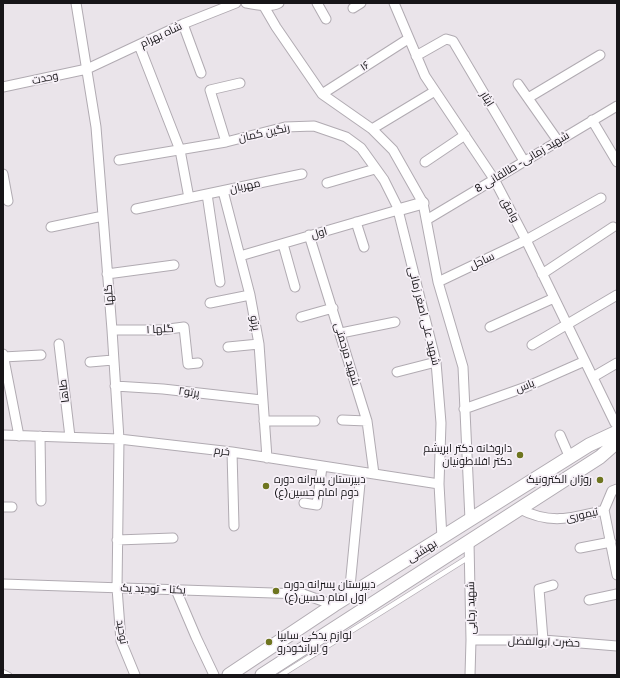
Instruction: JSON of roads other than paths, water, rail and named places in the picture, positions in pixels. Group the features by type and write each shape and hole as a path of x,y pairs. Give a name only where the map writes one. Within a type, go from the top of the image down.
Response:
{"main road":[{"name":"بهشتی","path":"229,675 334,605 570,458 616,426"},
{"name":"بهشتی","path":"262,675 432,563 469,542 520,509 600,456 617,442"},
{"path":"600,456 617,450"}],"street":[{"name":"گلها","path":"76,3 96,127 112,330 119,439 116,588"},
{"name":"شاه بهرام","path":"87,69 183,24 236,3"},
{"path":"246,3 279,3"},
{"path":"317,3 326,19"},
{"name":"وامق","path":"394,3 425,76 494,179 526,240 616,426"},
{"path":"263,4 322,94 372,129 393,150 423,204 428,219 432,253 438,282 463,367 470,520"},
{"path":"183,24 201,73"},
{"name":"۱۶","path":"322,94 408,39"},
{"name":"ایثار","path":"416,56 449,39 453,41 524,161"},
{"path":"139,45 180,150 189,198"},
{"path":"528,98 600,55"},
{"name":"وحدت","path":"3,87 87,69"},
{"path":"226,142 210,90 240,83"},
{"path":"518,84 558,141"},
{"path":"372,129 435,90"},
{"name":"شهید زمانی- طالقانی 8","path":"428,219 617,106"},
{"path":"592,120 617,162"},
{"name":"رنگین کمان","path":"119,160 226,142 285,127 314,126 346,137"},
{"path":"425,162 465,135"},
{"name":"شهید علی اصغر زمانی","path":"346,137 361,148 384,180 398,210 436,362 441,423 439,484 442,538"},
{"path":"327,183 375,168"},
{"path":"3,174 8,201"},
{"name":"مهربان","path":"136,209 302,174"},
{"name":"پرتو","path":"223,190 250,295 259,344 267,458"},
{"path":"206,194 220,282"},
{"name":"ساحل","path":"438,282 526,240 601,198"},
{"path":"398,210 423,204"},
{"name":"اول","path":"240,256 398,210"},
{"path":"51,227 103,216"},
{"path":"356,222 364,247"},
{"path":"542,274 613,227"},
{"name":"شهید مرحمتی","path":"309,235 341,333 367,421 374,474"},
{"path":"283,244 294,287"},
{"path":"107,274 174,266"},
{"path":"210,303 250,295"},
{"path":"532,345 617,295"},
{"path":"490,327 554,298"},
{"path":"301,317 333,308"},
{"path":"341,333 395,322"},
{"name":"گلها ۱","path":"112,330 161,330 184,327 188,364 198,363"},
{"name":"طاها","path":"59,344 70,437"},
{"path":"228,347 259,344"},
{"path":"19,436 3,355 42,356"},
{"path":"90,362 113,360"},
{"name":"یاس","path":"464,409 526,387 585,361"},
{"path":"397,372 436,362"},
{"path":"593,377 617,363"},
{"name":"پرتو۲","path":"115,386 163,388 262,400"},
{"path":"342,420 367,421"},
{"path":"264,421 315,421"},
{"name":"خرم","path":"3,435 119,439 232,452 439,484"},
{"path":"560,435 570,458"},
{"path":"40,436 41,502"},
{"path":"232,452 234,526"},
{"path":"304,503 317,505 322,467"},
{"path":"349,597 361,473"},
{"path":"604,510 612,491 617,489"},
{"name":"تیموری","path":"520,509 534,516 557,520 604,510 617,575"},
{"path":"117,540 173,538"},
{"name":"شهید رجایی","path":"469,542 471,640 470,675"},
{"path":"580,548 611,542"},
{"name":"یکتا - توحید یک","path":"3,584 303,594 334,605"},
{"path":"544,640 539,589 553,585"},
{"name":"توحید","path":"116,588 121,641 135,675"},
{"path":"176,590 214,675"},
{"path":"589,600 617,594"},
{"name":"حضرت ابوالفضل","path":"471,640 544,640 617,646"}],"lane":[{"path":"281,675 470,557"},
{"path":"3,672 9,675"}],"place":[{"name":"داروخانه دکتر ابریشم دکتر افلاطونیان","path":"520,455"},
{"name":"روژان الکترونیک","path":"600,480"},
{"name":"دبیرستان پسرانه دوره دوم امام حسین(ع)","path":"266,486"},
{"name":"دبیرستان پسرانه دوره اول امام حسین(ع)","path":"276,591"},
{"name":"لوازم یدکی سایپا و ایرانخودرو","path":"269,642"}]}
